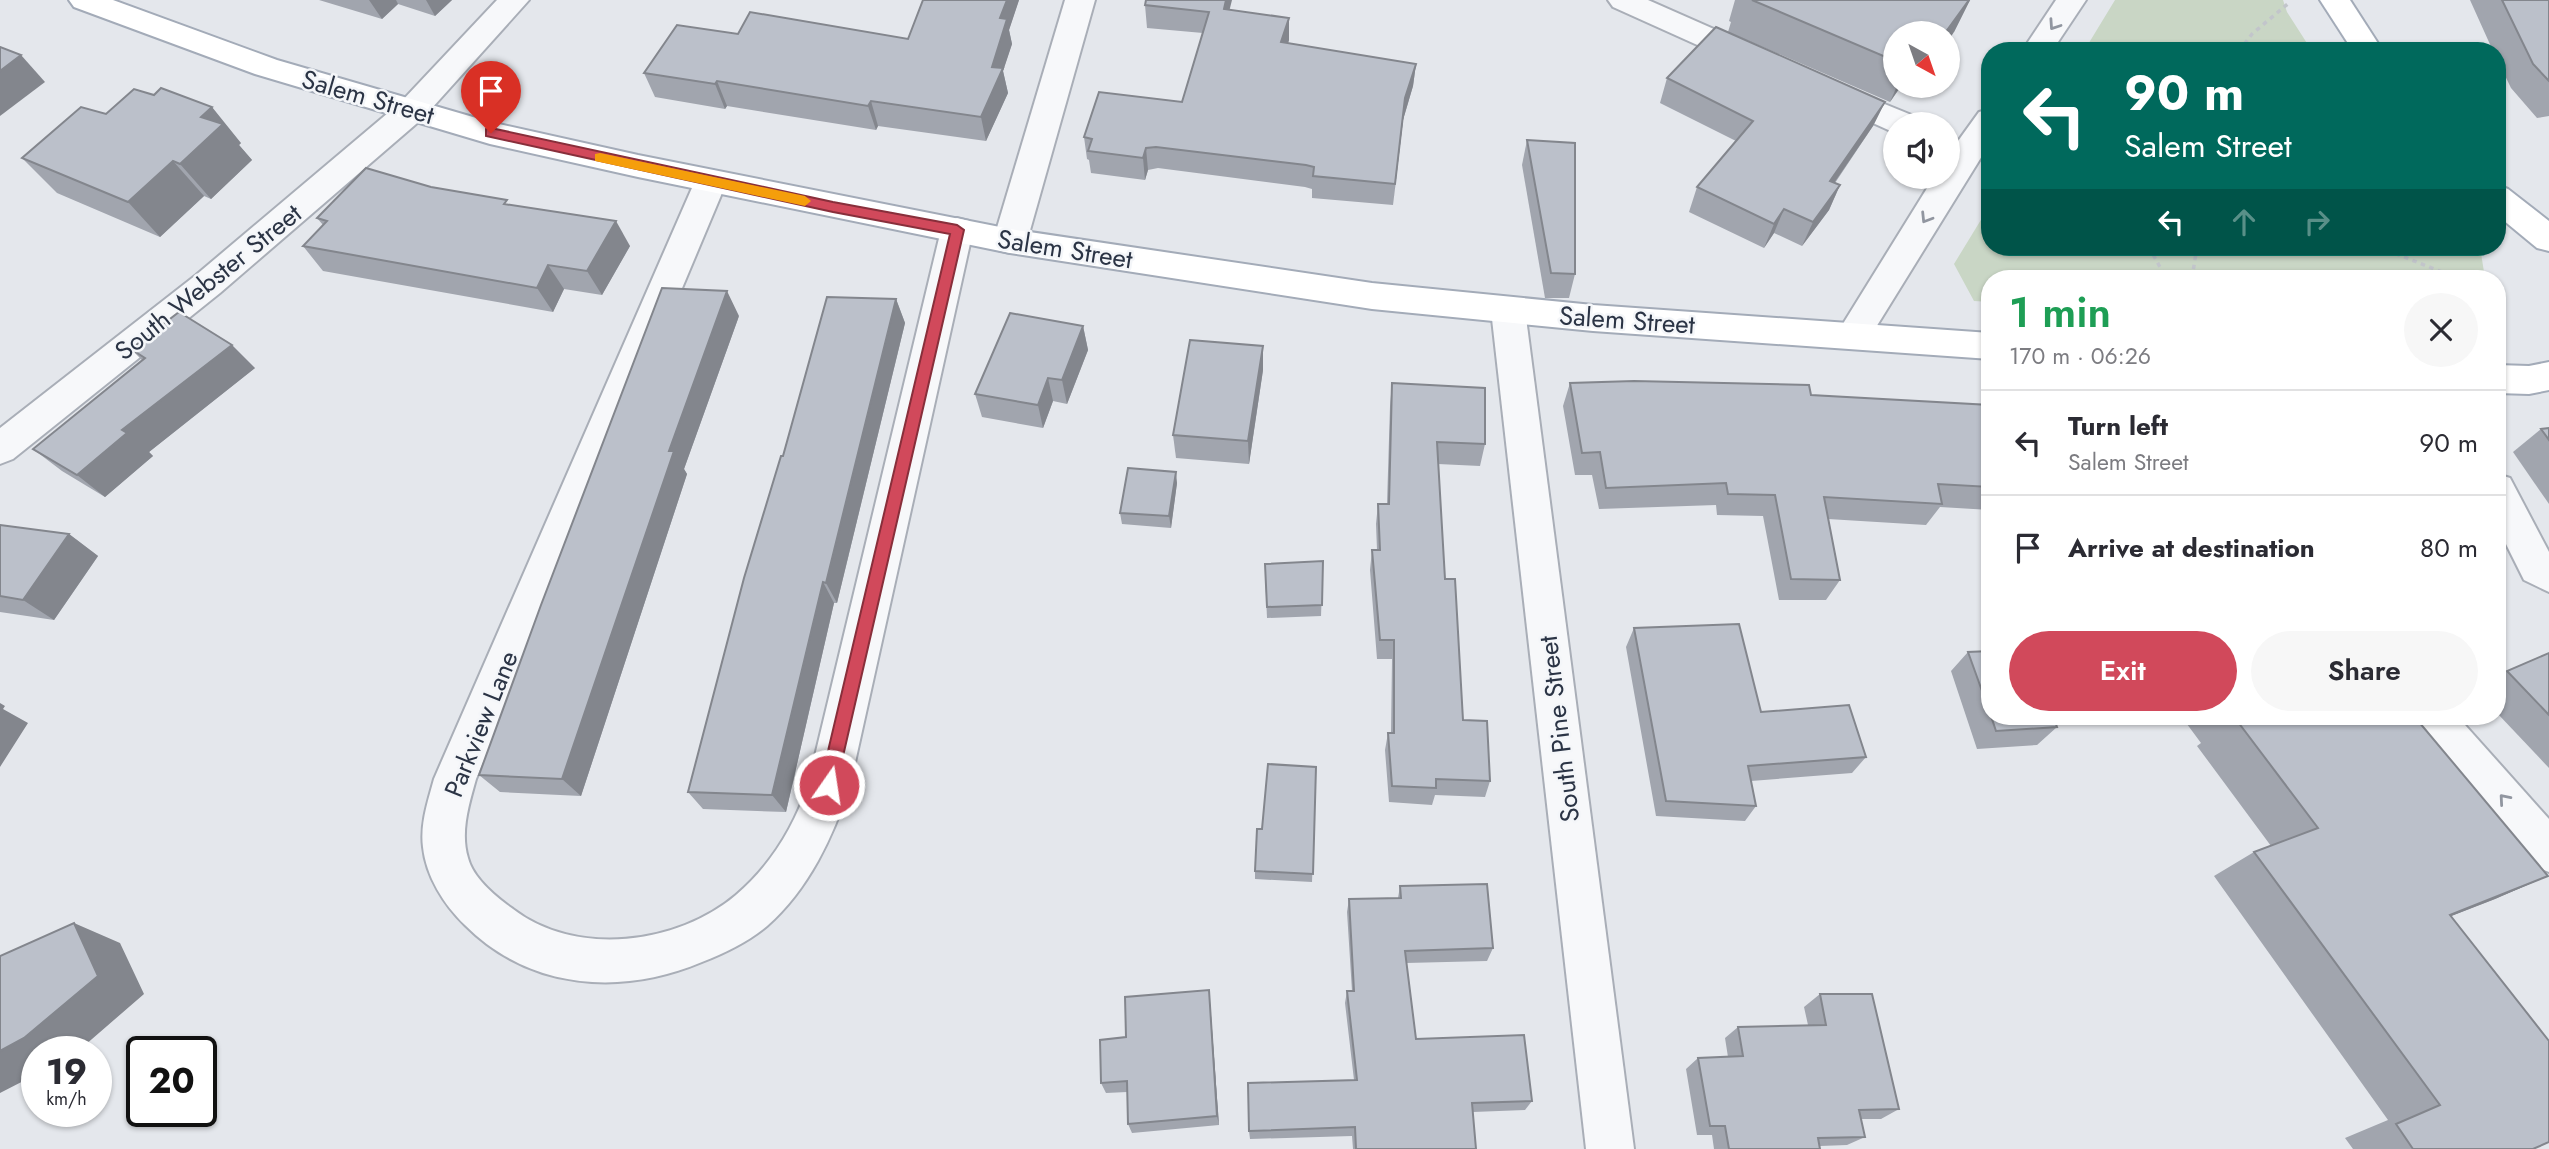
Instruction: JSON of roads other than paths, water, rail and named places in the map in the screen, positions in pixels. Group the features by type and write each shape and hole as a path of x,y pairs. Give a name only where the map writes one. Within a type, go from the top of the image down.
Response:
{"main road":[{"name":"Salem Street","path":"84,0 266,67 491,133 711,181 1010,241 1372,296 1593,318 1981,345"},
{"path":"2335,0 2362,42"},
{"path":"2506,204 2549,239"},
{"path":"2506,378 2549,376"}],"street":[{"name":"South Webster Street","path":"0,449 208,284 412,110 514,0"},
{"path":"1010,241 1080,0"},
{"path":"1623,0 1883,115"},
{"path":"2043,42 2071,0"},
{"path":"1960,145 1981,128"},
{"name":"Parkview Lane","path":"711,181 455,779 445,816 444,848 455,880 473,905 498,926 555,955 591,962 634,959 676,950 715,934 750,912 779,883 805,847 829,785 957,230"},
{"path":"1853,336 1934,189"},
{"name":"South Pine Street","path":"1508,310 1610,1149"},
{"path":"2506,506 2538,568 2549,575"},
{"path":"2439,725 2549,851"}]}
